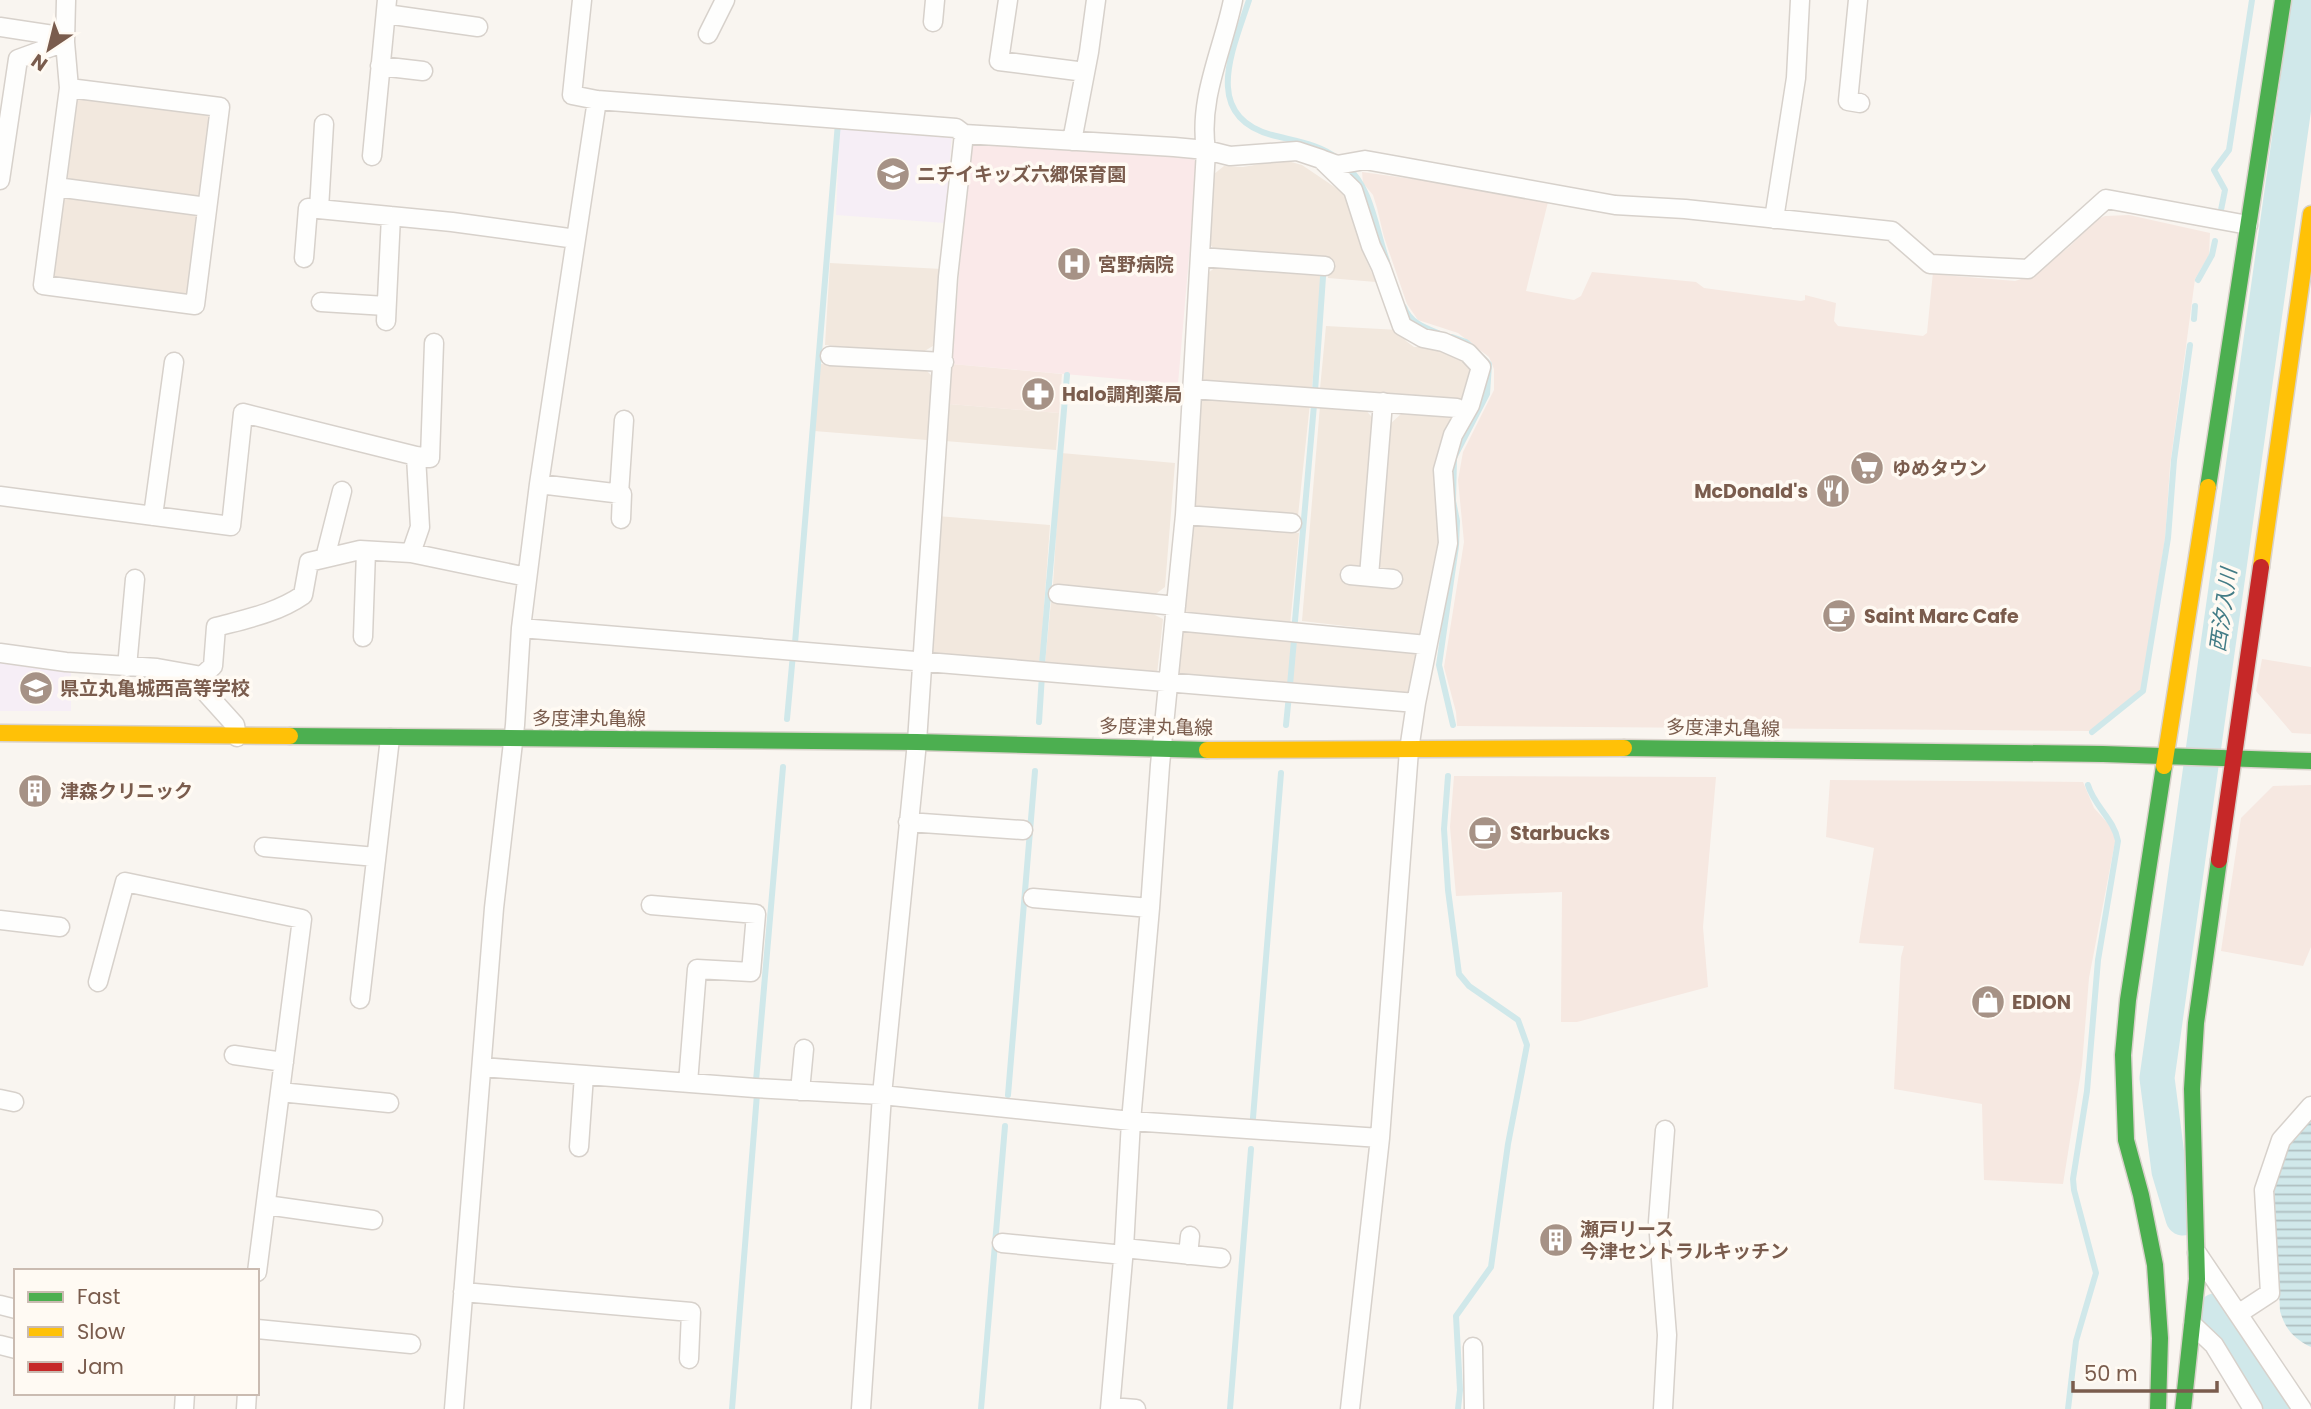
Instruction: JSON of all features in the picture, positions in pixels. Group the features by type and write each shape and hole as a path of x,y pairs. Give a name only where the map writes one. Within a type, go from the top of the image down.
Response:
{"street":[{"path":"66,0 65,41 69,88 43,285 195,305 220,107 69,88"},
{"path":"582,0 572,95 597,100 956,128 964,134 1206,150 1230,156 1297,151 1329,162 1365,160 1615,205 1685,209 1892,231 1930,264 2028,269 2106,200 2248,225"},
{"path":"708,34 725,0"},
{"path":"933,22 935,0"},
{"path":"1008,0 999,61 1085,72"},
{"path":"1072,141 1096,0"},
{"path":"1136,1409 1110,1408 1162,750 1185,515 1206,150 1206,98 1233,0"},
{"path":"1774,219 1796,78 1800,0"},
{"path":"1858,0 1848,101 1860,103"},
{"path":"2158,1409 2160,1338 2155,1265 2141,1195 2126,1140 2123,1055 2128,1000 2164,756 2283,0"},
{"path":"372,156 386,7 478,27"},
{"path":"0,27 53,35 65,41"},
{"path":"0,180 18,59 65,41"},
{"path":"380,66 423,71"},
{"path":"454,1409 494,908 513,739 527,577 597,100"},
{"path":"319,209 324,124"},
{"path":"861,1409 882,1095 917,742 948,277 964,134"},
{"path":"1329,162 1353,190 1402,326 1423,338 1443,342 1468,353 1481,367 1471,405 1452,435 1443,470 1448,543 1409,750 1380,1138 1350,1409"},
{"path":"56,187 207,207"},
{"path":"304,258 308,208 576,239"},
{"path":"2183,1409 2197,1279 2192,1089 2196,1023 2311,214"},
{"path":"321,302 386,313 391,216"},
{"path":"1200,257 1325,266"},
{"path":"0,496 231,526 243,413 430,458 434,342"},
{"path":"830,356 944,362"},
{"path":"153,516 174,362"},
{"path":"1192,389 1457,408"},
{"path":"1369,576 1383,402"},
{"path":"619,494 624,420"},
{"path":"411,554 420,527 416,456"},
{"path":"539,484 622,494 621,519"},
{"path":"325,558 342,491"},
{"path":"1185,515 1292,523"},
{"path":"202,676 213,666 216,627 278,610 293,602 303,595 309,562 366,551 411,554 527,577"},
{"path":"363,637 366,551"},
{"path":"1350,575 1393,579"},
{"path":"127,667 135,579"},
{"path":"1058,594 1175,613 1427,645"},
{"path":"522,628 1416,703"},
{"path":"0,653 66,663 157,668 202,676"},
{"path":"202,676 207,694 235,725 237,737"},
{"name":"多度津丸亀線","path":"0,733 917,742 1162,750 1534,747 2164,756 2311,761"},
{"path":"360,999 390,738"},
{"path":"908,822 1023,830"},
{"path":"264,847 376,857"},
{"path":"98,982 125,882 302,919 257,1269"},
{"path":"1033,898 1150,908"},
{"path":"650,905 756,914 751,972 697,969 688,1083"},
{"path":"0,920 60,927"},
{"path":"800,1091 804,1049"},
{"path":"234,1055 284,1062"},
{"path":"482,1067 882,1095 1131,1121 1380,1138"},
{"path":"579,1147 584,1075"},
{"path":"280,1092 389,1103"},
{"path":"2238,1314 2270,1293 2264,1190 2281,1140 2311,1106"},
{"path":"1662,1409 1667,1335 1658,1222 1665,1130"},
{"path":"266,1205 373,1220"},
{"path":"1188,1255 1190,1236"},
{"path":"1002,1243 1221,1258"},
{"path":"2197,1253 2302,1409"},
{"path":"463,1292 691,1312 689,1359"},
{"path":"2193,1325 2214,1345 2253,1409"},
{"path":"259,1329 411,1344"},
{"path":"1473,1347 1474,1409"}],"shaded area":[{"path":"78,96 211,114 201,196 199,198 65,178 75,99"},
{"name":"ニチイキッズ六郷保育園","path":"840,122 952,133 945,223 836,215"},
{"name":"宮野病院","path":"979,138 1193,158 1197,164 1178,384 952,364 969,147"},
{"path":"1284,160 1302,165 1345,194 1366,260 1376,282 1328,278 1329,260 1217,251 1208,243 1214,174 1224,166 1243,167"},
{"path":"1362,172 1549,198 1526,291 1574,300 1581,296 1592,272 1696,282 1704,288 1801,301 1805,300 1805,295 1836,303 1834,321 1838,326 1923,336 1927,333 1933,272 2015,281 2031,276 2069,247 2096,220 2105,216 2129,215 2210,233 2209,255 2195,279 2170,466 2165,539 2141,691 2089,731 1457,726 1444,667 1464,542 1458,480 1463,452 1494,390 1494,369 1489,357 1458,333 1418,320 1407,304 1373,195 1363,183"},
{"path":"65,195 197,214 199,217 189,296 51,277 62,197"},
{"path":"830,263 942,269 936,344 920,354 825,345"},
{"path":"1216,267 1321,276 1312,389 1207,383 1200,376 1205,275"},
{"path":"1326,326 1399,330 1414,347 1431,347 1469,360 1476,371 1464,401 1320,389"},
{"path":"820,364 924,368 934,378 927,440 814,431"},
{"path":"952,364 1062,374 1059,413 949,404"},
{"path":"1207,395 1310,403 1298,516 1195,507 1190,501 1198,404"},
{"path":"949,404 1059,413 1056,450 945,441"},
{"path":"1320,406 1364,408 1377,423 1366,569 1386,571 1378,566 1390,424 1401,414 1456,417 1443,546 1423,635 1302,621"},
{"path":"1061,453 1175,463 1165,587 1153,596 1053,585"},
{"path":"937,516 1050,525 1040,662 929,654"},
{"path":"1195,524 1299,533 1290,625 1186,614 1180,610 1188,532"},
{"path":"1051,602 1145,610 1163,619 1157,674 1045,663"},
{"path":"1184,632 1419,653 1407,697 1175,675 1177,639"},
{"name":"県立丸亀城西高等学校","path":"0,657 71,665 71,711 0,711"},
{"path":"2262,659 2311,667 2311,734 2292,733 2256,691"},
{"path":"1454,776 1716,777 1703,927 1708,987 1577,1022 1561,1022 1562,892 1456,896 1450,827"},
{"path":"1830,780 2083,782 2094,808 2114,830 2115,842 2089,978 2082,1065 2063,1184 1984,1180 1982,1104 1894,1089 1901,957 1904,946 1859,943 1874,848 1826,837"},
{"path":"2311,785 2311,947 2303,966 2221,951 2241,818 2273,786"}],"water":[{"path":"2311,1108 2311,1347 2291,1333 2280,1311 2274,1187 2284,1144"}],"waterway":[{"path":"1249,0 1236,39 1228,79 1229,97 1236,113 1250,126 1272,135 1315,146 1338,159"},
{"path":"2220,215 2225,190 2214,170 2229,150 2252,0"},
{"name":"西汐入川","path":"2183,1218 2169,1171 2157,1078 2309,0"},
{"path":"795,643 838,123"},
{"path":"1346,166 1362,185 1387,261"},
{"path":"2198,280 2212,255 2215,241"},
{"path":"1315,391 1323,277"},
{"path":"2194,319 2195,306"},
{"path":"1404,307 1413,320 1438,333"},
{"path":"1452,337 1473,348"},
{"path":"2092,732 2143,691 2168,538 2174,460 2190,345"},
{"path":"1453,725 1439,665 1456,546 1454,458 1487,394 1489,364 1483,358"},
{"path":"1042,664 1067,375"},
{"path":"1295,621 1314,405"},
{"path":"1290,685 1294,640"},
{"path":"787,719 793,654"},
{"path":"1039,722 1042,675"},
{"path":"1286,725 1289,695"},
{"path":"756,1081 783,767"},
{"path":"1008,1095 1035,771"},
{"path":"1253,1118 1281,773"},
{"path":"1448,776 1444,829 1448,890 1459,974 1469,986 1518,1020 1527,1045 1508,1144 1491,1267 1456,1316 1460,1390 1458,1409"},
{"path":"2068,1409 2076,1341 2096,1273 2073,1179 2087,1091 2098,960 2118,841 2088,785"},
{"path":"732,1409 757,1094"},
{"path":"981,1409 1005,1126"},
{"path":"1230,1409 1251,1149"},
{"name":"西汐入川","path":"2215,1311 2280,1409"}],"traffic: fast":[{"path":"2208,487 2283,0"},
{"path":"290,736 917,742 1207,750"},
{"path":"1624,748 2103,754 2311,761"},
{"path":"2158,1409 2160,1338 2155,1265 2141,1195 2126,1140 2123,1055 2128,1000 2164,766"},
{"path":"2183,1409 2197,1279 2192,1089 2196,1023 2219,860"}],"traffic: slow":[{"path":"2261,567 2311,214"},
{"path":"2164,766 2208,487"},
{"path":"0,733 290,736"},
{"path":"1207,750 1624,748"}],"traffic: jam":[{"path":"2219,860 2261,567"}],"place":[{"name":"ニチイキッズ六郷保育園","path":"893,174"},
{"name":"宮野病院","path":"1074,264"},
{"name":"Halo調剤薬局","path":"1038,394"},
{"name":"ゆめタウン","path":"1867,468"},
{"name":"McDonald's","path":"1833,491"},
{"name":"Saint Marc Cafe","path":"1839,616"},
{"name":"県立丸亀城西高等学校","path":"36,688"},
{"name":"津森クリニック","path":"35,791"},
{"name":"Starbucks","path":"1485,833"},
{"name":"EDION","path":"1988,1002"},
{"name":"瀬戸リース 今津セントラルキッチン","path":"1556,1240"}]}
